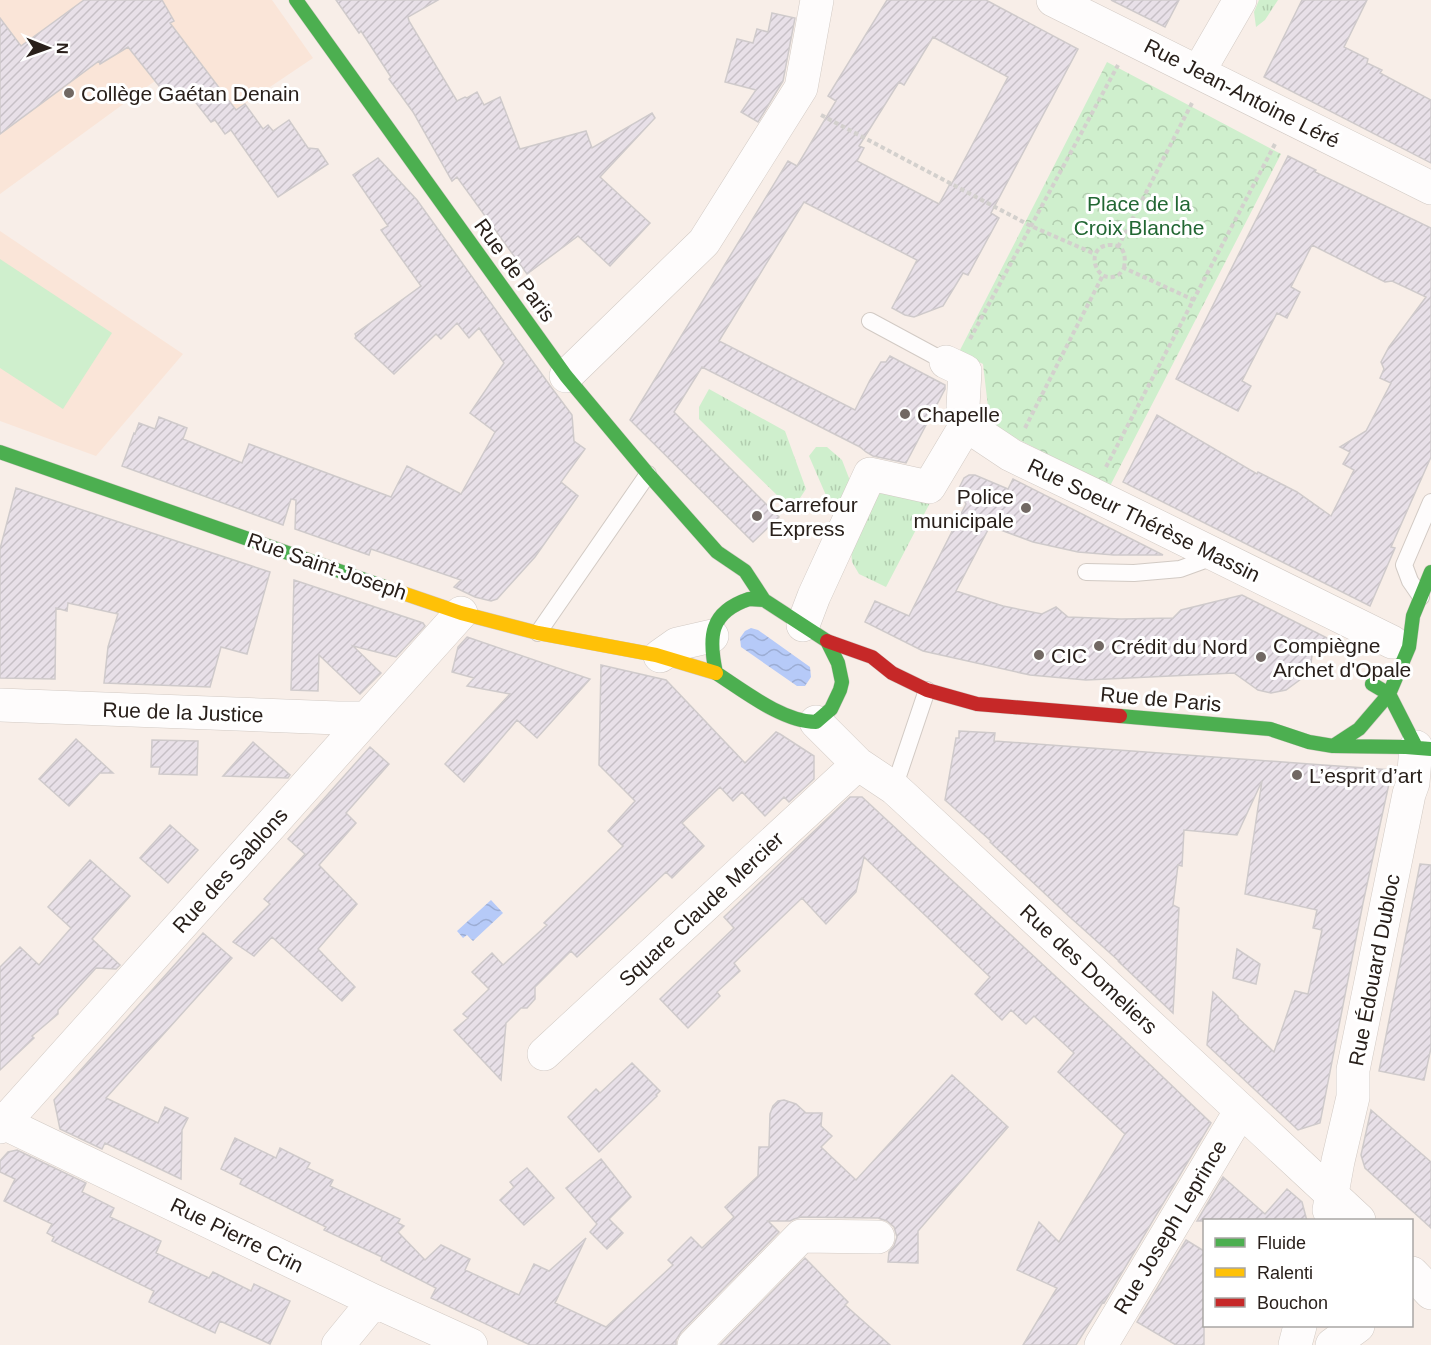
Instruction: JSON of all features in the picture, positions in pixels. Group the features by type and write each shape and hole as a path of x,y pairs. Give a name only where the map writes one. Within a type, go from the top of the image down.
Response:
{"street":[{"name":"Rue de Paris","path":"296,0 566,376 717,552 745,571 764,600"},
{"path":"566,376 704,242 801,88 817,0"},
{"name":"Rue Jean-Antoine Léré","path":"1053,0 1431,188"},
{"path":"1202,73 1240,0"},
{"path":"815,633 814,596 870,474 929,487 966,425 963,406 965,371 951,364"},
{"name":"Rue Soeur Thérèse Massin","path":"966,425 1011,455 1217,556 1390,646"},
{"name":"Rue Saint-Joseph","path":"0,452 461,612 538,633 660,656 716,673"},
{"path":"717,552 721,574"},
{"path":"1333,746 1359,729 1389,694 1409,647 1413,616 1431,572"},
{"path":"749,598 764,600 815,633 838,663 847,682 840,690 831,709 816,722 806,722 783,715 716,673 711,656 712,636 727,602 749,598"},
{"name":"Rue des Sablons","path":"2,1125 461,612"},
{"path":"1390,646 1398,627 1413,616"},
{"name":"Rue de Paris","path":"815,633 872,657 892,673 927,690 977,704 1270,729 1311,742 1333,746 1424,748"},
{"path":"660,656 677,644 712,636"},
{"path":"872,677 892,673"},
{"path":"1360,699 1374,680 1389,694 1424,748"},
{"name":"Rue de la Justice","path":"0,705 367,718"},
{"name":"Rue des Domeliers","path":"816,722 858,764 894,788 1241,1110 1329,1207 1355,1219"},
{"path":"1270,729 1316,728"},
{"name":"Rue Édouard Dubloc","path":"1329,1207 1353,1097 1353,1070 1409,794 1424,748"},
{"name":"Square Claude Mercier","path":"544,1054 858,764"},
{"name":"Rue Joseph Leprince","path":"1101,1345 1241,1110"},
{"name":"Rue Pierre Crin","path":"2,1125 471,1345"},
{"path":"694,1345 801,1236 878,1237"},
{"path":"338,1345 374,1301"},
{"path":"1295,1345 1300,1327"},
{"path":"1332,1345 1357,1327"}],"lane":[{"path":"870,321 951,364"},
{"path":"538,633 648,474"},
{"path":"1421,597 1404,565 1431,502"},
{"path":"1086,572 1134,573 1180,569 1217,556"},
{"path":"894,788 927,690"}],"path":[{"path":"951,364 1031,226 1132,38"},
{"path":"1118,247 1202,73"},
{"path":"801,88 819,114 1031,226 1095,254"},
{"path":"1092,494 1290,117"},
{"path":"1104,246 1118,247 1124,252 1126,258 1124,268 1118,275 1110,277 1103,275 1098,271 1094,262 1095,254 1104,246"},
{"path":"1124,268 1194,300"},
{"path":"1011,455 1103,275"}],"shaded area":[{"name":"Collège Gaétan Denain","path":"0,0 272,0 313,58 236,110 192,54 0,194"},
{"path":"0,231 183,354 96,456 0,421"}],"green space":[{"path":"1259,0 1278,0 1265,20 1256,27 1254,12"},
{"name":"Place de la Croix Blanche","path":"1107,62 1281,154 1110,486 998,429 988,407 983,364 959,352"},
{"path":"0,259 112,333 63,409 0,368"},
{"path":"709,389 785,431 806,489 798,501 784,502 699,419 699,407"},
{"path":"816,447 827,447 842,460 854,491 840,504 828,500 809,456"},
{"path":"893,487 932,499 886,587 859,574 852,562 851,549 879,494"}],"water":[{"path":"751,628 758,630 810,667 811,677 805,686 797,686 741,647 740,638 745,631"},
{"path":"491,900 503,913 473,941 467,935 463,938 457,931"}],"building":[{"path":"84,0 162,0 174,21 170,23 236,110 245,104 263,129 268,125 273,131 289,120 308,148 318,149 328,164 278,197 231,130 225,134 215,120 211,122 186,90 171,101 128,47 100,64 99,61 0,134 0,18 21,46"},
{"path":"336,0 438,0 408,17 409,21 457,101 477,92 484,105 500,97 520,149 586,131 592,148 652,113 655,118 600,177 650,223 610,266 578,236 527,274 457,177 452,181 413,112 389,79 391,77 361,31 359,33"},
{"path":"887,0 986,0 1078,49 991,213 999,218 968,275 963,273 943,306 914,317 892,308 917,260 804,202 719,341 855,410 881,362 886,362 890,356 945,385 945,389 906,463 873,456 860,447 702,367 674,412 779,517 753,542 630,420 788,161 797,166 836,101 828,96","holes":["933,37 1008,77 939,204 857,161 864,148 859,146 899,82 904,85"]},
{"path":"1111,0 1179,0 1165,27"},
{"path":"1302,0 1367,0 1344,47 1368,59 1367,63 1382,70 1380,73 1431,100 1431,163 1264,77"},
{"path":"772,13 795,18 783,81 758,122 741,112 756,90 725,82 737,39 753,43 757,29 768,32"},
{"path":"1288,156 1316,170 1315,172 1431,228 1431,457 1391,547 1395,548 1370,606 1123,482 1157,415 1257,474 1258,472 1297,492 1331,516 1354,470 1343,464 1350,452 1340,447 1366,431 1391,383 1380,378 1384,369 1381,362 1389,347 1426,297 1392,281 1385,282 1312,245 1291,287 1300,292 1287,318 1277,313 1242,381 1251,386 1238,411 1176,379"},
{"path":"378,158 417,200 572,415 574,441 585,449 561,482 578,496 535,557 497,599 491,601 475,597 454,587 461,580 371,549 369,555 295,529 296,500 291,499 283,525 122,466 139,423 155,429 159,417 187,428 183,439 242,463 249,444 391,497 407,466 461,494 495,432 470,413 504,363 479,328 469,338 457,323 441,339 436,334 394,374 355,338 355,334 421,286 381,230 388,226 353,175"},
{"path":"975,475 1008,489 1013,479 1163,555 1078,552 1033,542 990,526 956,591 1003,606 1042,614 1056,607 1068,617 1121,619 1173,618 1181,610 1242,595 1331,640 1313,648 1311,663 1301,679 1286,690 1271,693 1258,690 1234,673 1086,680 1030,675 923,651 865,622 875,601 909,616 966,504 959,488 964,478"},
{"path":"16,488 270,572 247,654 221,647 210,687 104,683 108,647 118,614 68,603 67,611 56,608 55,679 0,678 0,549"},
{"path":"294,580 423,623 425,626 396,657 353,646 381,673 360,694 319,655 318,691 291,690"},
{"path":"467,637 590,679 537,738 517,720 464,782 445,764 510,694 467,686 474,678 452,672 458,647"},
{"path":"601,665 666,680 745,763 776,732 780,734 814,756 814,779 789,802 784,797 765,816 742,792 733,801 720,787 682,823 704,846 672,878 666,872 577,957 571,951 535,987 535,999 527,1008 521,1008 506,1023 501,1080 454,1030 468,1018 463,1014 489,989 472,972 492,953 503,965 547,925 544,923 623,846 608,831 635,801 599,765"},
{"path":"959,731 995,733 994,741 1392,770 1363,903 1320,1123 1298,1130 1207,1045 1213,992 1274,1052 1295,991 1308,994 1322,930 1313,928 1317,910 1245,894 1262,781 1237,835 1184,830 1182,866 1178,865 1173,905 1179,908 1173,1013 945,800"},
{"path":"76,739 113,773 100,773 69,806 39,779"},
{"path":"152,740 198,741 197,775 159,774 160,767 151,767"},
{"path":"253,742 290,775 288,778 223,776"},
{"path":"370,747 389,764 346,813 356,823 319,865 357,904 318,949 355,987 342,1001 272,937 254,956 233,942 270,904 264,899 305,854 288,839"},
{"path":"850,797 862,797 1211,1123 1104,1303 1076,1345 1023,1345 1057,1288 1017,1270 1039,1222 1059,1242 1125,1134 1058,1072 1074,1053 1034,1016 1026,1024 1011,1010 1002,1020 975,994 990,977 864,857 856,892 826,924 802,898 734,963 740,971 717,992 720,996 688,1028 660,999 734,928 724,917"},
{"path":"170,825 198,850 168,883 140,858"},
{"path":"90,860 130,896 92,939 120,965 116,969 96,968 58,1010 58,1014 32,1036 34,1038 0,1070 0,967 20,947 39,965 71,928 48,907"},
{"path":"1420,864 1431,865 1431,1048 1424,1080 1379,1071"},
{"path":"203,933 232,958 106,1098 158,1123 165,1107 188,1118 182,1130 181,1179 105,1143 102,1149 60,1129 54,1100"},
{"path":"1237,949 1260,964 1256,984 1233,978"},
{"path":"632,1063 660,1091 599,1152 568,1117 596,1089 600,1093"},
{"path":"952,1075 1008,1127 918,1231 918,1263 888,1262 889,1252 897,1237 894,1227 878,1218 801,1217 790,1221 768,1221 779,1232 681,1332 676,1345 530,1345 431,1298 436,1288 381,1260 382,1257 324,1230 326,1227 240,1184 242,1179 221,1169 235,1138 276,1158 280,1148 310,1163 307,1168 333,1180 330,1186 400,1219 398,1223 404,1226 398,1232 425,1260 441,1245 470,1259 465,1270 519,1295 534,1264 549,1271 586,1238 555,1303 606,1327 673,1265 668,1260 691,1237 702,1248 734,1217 725,1207 758,1176 759,1147 769,1147 770,1114 778,1101 784,1100 796,1104 806,1113 822,1113 821,1126 832,1136 821,1147 856,1180"},
{"path":"1371,1110 1431,1162 1431,1228 1365,1168 1361,1155"},
{"path":"17,1150 86,1183 82,1192 114,1208 110,1217 161,1241 156,1253 209,1278 213,1272 251,1291 254,1284 290,1301 270,1344 220,1321 215,1333 149,1302 154,1291 52,1241 54,1237 47,1233 52,1224 4,1201 15,1179 0,1172 0,1161 8,1152"},
{"path":"601,1159 631,1197 609,1219 623,1233 607,1249 590,1232 597,1224 566,1188"},
{"path":"527,1168 554,1198 524,1225 500,1200 514,1187 510,1182"},
{"path":"1223,1177 1265,1214 1287,1189 1302,1202 1306,1219 1203,1219 1203,1221 1197,1221"},
{"path":"1186,1240 1203,1250 1204,1345 1176,1345 1137,1322"},
{"path":"805,1258 848,1302 845,1305 890,1345 720,1345"}],"traffic: fast":[{"path":"296,0 566,376 717,552 745,571 764,600"},
{"path":"0,452 385,587"},
{"path":"1333,746 1359,729 1389,694 1409,647 1413,616 1431,572"},
{"path":"749,599 764,600 827,641 838,663 842,682 831,709 816,722 803,721 777,711 716,673 712,648 715,627 719,618 736,604 749,599"},
{"path":"1372,684 1389,694 1416,747"},
{"path":"1120,716 1270,729 1309,742 1333,746 1431,749"}],"traffic: slow":[{"path":"385,587 461,613 538,633 656,655 716,673"}],"traffic: jam":[{"path":"827,641 872,657 892,673 927,690 977,704 1120,716"}],"place":[{"name":"Collège Gaétan Denain","path":"69,93"},
{"name":"Chapelle","path":"905,414"},
{"name":"Police municipale","path":"1026,508"},
{"name":"Carrefour Express","path":"757,516"},
{"name":"Crédit du Nord","path":"1099,646"},
{"name":"CIC","path":"1039,655"},
{"name":"Compiègne Archet d'Opale","path":"1261,657"},
{"name":"L’esprit d’art","path":"1297,775"}]}
